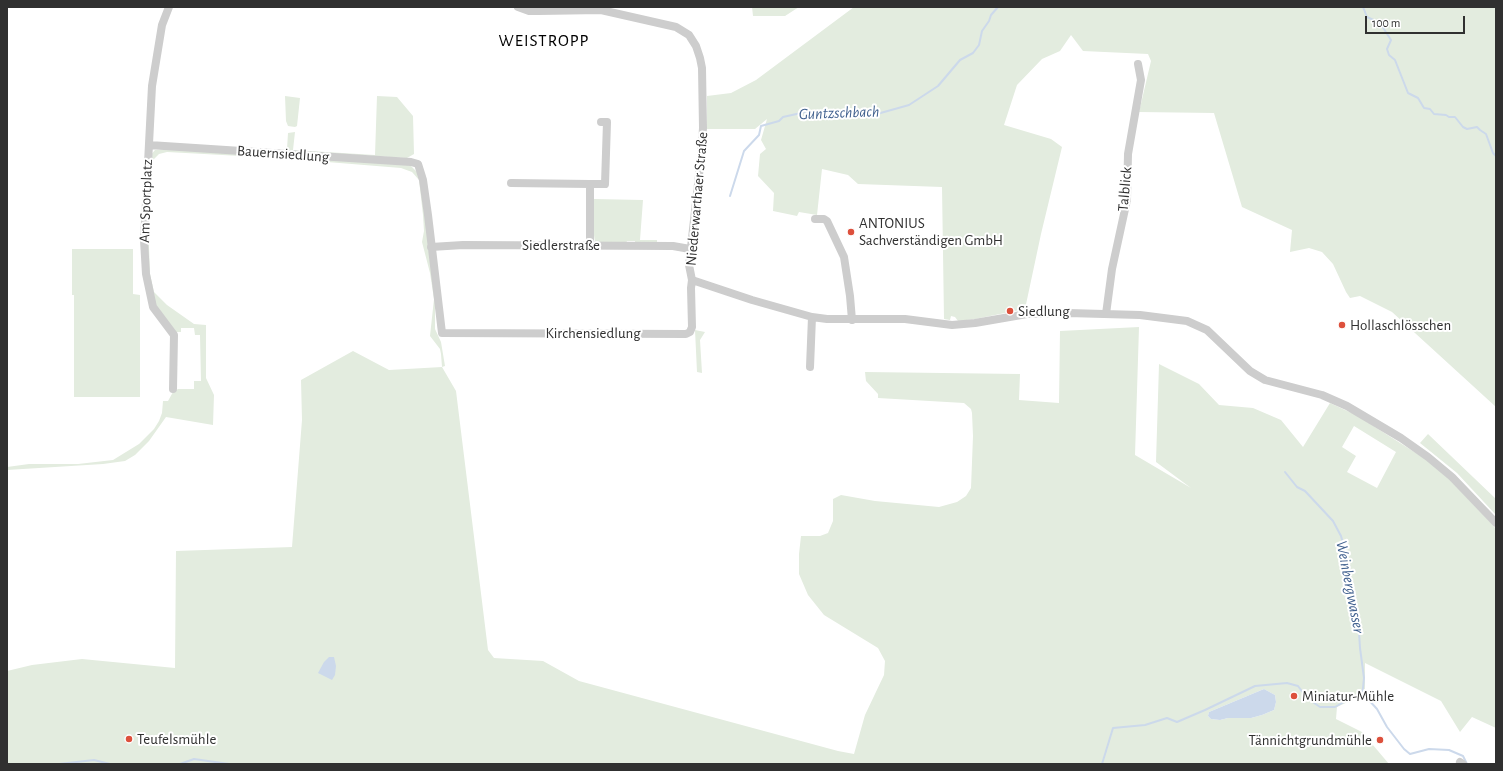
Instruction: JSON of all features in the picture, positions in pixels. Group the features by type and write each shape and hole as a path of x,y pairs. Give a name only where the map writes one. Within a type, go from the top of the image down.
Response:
{"street":[{"name":"Am Sportplatz","path":"169,7 162,25 152,86 144,219 144,258 152,307 174,335 174,389"},
{"name":"Niederwarthaer Straße","path":"518,7 529,11 601,10 676,27 689,35 696,46 700,58 702,74 703,128 702,157 690,249 689,264 692,280 752,300 812,317 852,320 905,320 958,325 1027,314 1140,315 1187,321 1207,330 1250,371 1265,380 1322,396 1347,406 1377,423 1428,457 1452,477 1496,523"},
{"name":"Talblick","path":"1106,314 1112,269 1127,200 1128,154 1141,80 1138,64"},
{"path":"512,183 605,184 607,122 601,122"},
{"name":"Bauernsiedlung","path":"149,145 411,162 418,164 423,180 431,247"},
{"path":"590,184 590,246"},
{"path":"814,219 824,219 827,221 844,256 852,320"},
{"name":"Siedlerstraße","path":"431,247 464,245 673,246 690,249"},
{"name":"Kirchensiedlung","path":"431,247 442,333 686,334 690,332 692,327 692,280"},
{"path":"810,367 812,317"}],"shaded area":[{"path":"752,7 799,7 785,16 753,16"},
{"path":"854,7 1496,7 1496,407 1392,312 1360,296 1350,298 1333,264 1322,252 1309,248 1290,252 1292,230 1242,207 1214,113 1139,112 1151,61 1148,54 1083,51 1071,35 1060,51 1042,59 1017,85 1004,125 1051,139 1062,147 1025,309 975,319 958,321 955,317 951,316 950,320 944,319 942,187 858,184 848,175 822,169 817,215 799,212 797,216 773,211 774,193 758,176 760,154 766,149 761,140 767,119 755,129 707,129 707,96 731,93 756,80"},
{"path":"285,96 300,98 297,126 295,127 288,126 286,121"},
{"path":"377,96 397,97 413,116 414,154 407,158 290,151 287,149 288,133 295,132 293,150 375,155"},
{"path":"168,149 403,163 411,166 418,173 421,179 435,299 435,329 441,342 445,366 442,367 440,349 430,336 434,299 430,273 422,242 424,231 419,180 412,172 401,168 278,158 167,152 159,154 153,160 151,172 148,220 150,274 154,292 167,305 194,324 206,325 206,378 214,395 213,425 166,417 149,441 135,455 125,461 103,464 7,470 7,467 29,464 78,464 113,460 139,444 154,429 162,413 163,401 168,401 173,392 178,389 194,389 194,381 201,381 200,335 195,335 194,328 181,328 181,332 175,332 155,306 147,274 146,220 150,156 155,150"},
{"path":"594,199 643,200 640,240 657,240 657,243 635,243 635,241 627,241 626,243 595,243 593,227"},
{"path":"72,249 133,249 133,294 140,295 140,397 74,397 74,295 72,295"},
{"path":"1139,327 1135,455 1191,488 1156,462 1159,364 1199,384 1219,405 1253,408 1281,420 1303,447 1330,403 1356,415 1427,460 1449,479 1491,523 1496,529 1496,728 1472,717 1460,732 1441,701 1365,663 1365,694 1337,707 1336,719 1362,732 1389,764 7,764 7,671 32,665 82,659 175,668 176,551 292,547 302,420 301,380 353,351 389,370 442,367 456,391 488,650 494,658 543,661 579,681 838,751 854,754 865,715 884,675 885,661 878,648 824,615 808,595 799,574 801,536 820,536 828,533 833,521 833,499 841,495 875,501 939,507 957,502 966,496 971,488 973,436 971,409 964,403 878,398 878,394 866,381 865,372 1020,374 1019,400 1059,403 1060,331","holes":["1354,426 1396,452 1377,488 1347,472 1356,456 1342,447","1264,689 1275,695 1276,702 1274,710 1251,718 1228,718 1220,720 1211,719 1208,716 1209,712"]},
{"path":"695,330 705,332 700,340 702,373 697,372"},
{"path":"1428,434 1496,499 1496,515 1457,473 1420,443"}],"water":[{"path":"329,657 334,657 336,666 335,675 332,680 318,673 324,662"},
{"path":"1264,689 1275,695 1276,702 1274,710 1251,718 1228,718 1220,720 1211,719 1208,716 1209,712"}],"waterway":[{"name":"Guntzschbach","path":"730,196 744,151 759,135 761,126 779,121 783,117 810,111 821,116 851,116 877,114 909,105 938,86 960,60 973,53 979,45 982,31 991,15 998,7"},
{"path":"1363,7 1367,17 1380,23 1391,40 1387,49 1389,55 1395,60 1408,93 1418,98 1424,108 1430,109 1434,114 1455,117 1463,127 1467,129 1477,127 1486,134 1493,153 1496,156"},
{"name":"Weinbergwasser","path":"1285,472 1297,487 1305,491 1333,521 1341,536 1349,565 1352,594 1358,617 1364,678 1362,698"},
{"path":"1102,764 1113,728 1145,725 1167,718 1177,722 1255,686 1287,683 1298,686 1307,698 1320,707 1335,707 1351,698 1367,698 1377,709 1387,727 1404,749 1410,754 1429,749 1449,750 1463,756 1467,764"},
{"path":"180,764 194,759 229,764"},
{"path":"59,764 94,760 110,764"}],"place":[{"name":"ANTONIUS Sachverständigen GmbH","path":"851,232"},
{"name":"Siedlung","path":"1010,311"},
{"name":"Hollaschlösschen","path":"1342,325"},
{"name":"Miniatur-Mühle","path":"1294,696"},
{"name":"Teufelsmühle","path":"129,739"},
{"name":"Tännichtgrundmühle","path":"1380,740"}],"district":[{"name":"WEISTROPP","path":"544,41"}]}
